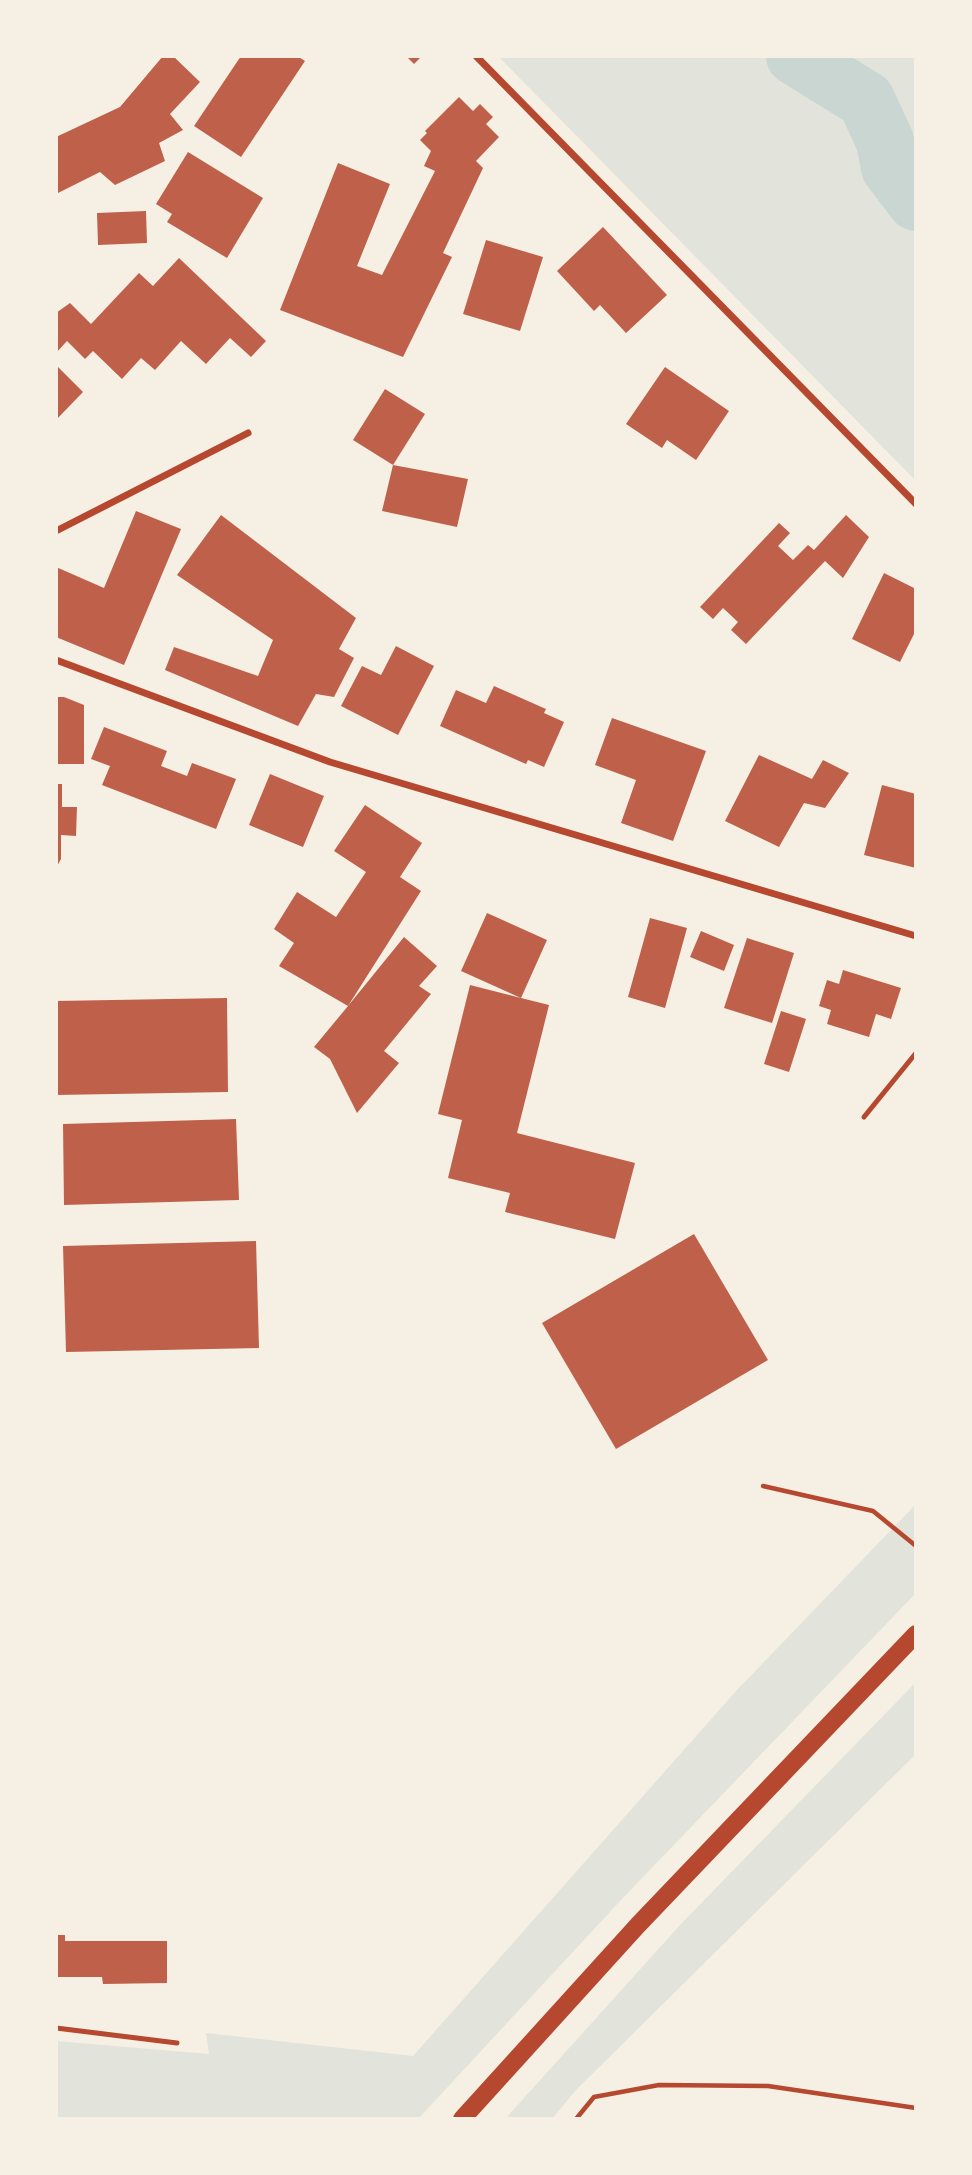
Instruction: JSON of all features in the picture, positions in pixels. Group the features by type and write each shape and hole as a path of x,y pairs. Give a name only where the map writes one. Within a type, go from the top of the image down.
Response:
{"main road":[{"path":"462,2119 638,1924 916,1634"}],"street":[{"path":"475,56 916,503"},
{"path":"56,531 248,433"},
{"path":"56,660 330,762 916,936"}],"lane":[{"path":"864,1117 916,1054"},
{"path":"56,2028 177,2043"}],"path":[{"path":"763,1486 873,1511 916,1546"},
{"path":"576,2119 594,2097 659,2085 768,2086 916,2108"}],"shaded area":[{"path":"498,56 774,56 851,103 874,177 899,206 916,217 916,481"},
{"path":"815,56 916,56 916,190 899,166 897,146 876,93"},
{"path":"916,1504 916,1593 622,1899 418,2119 56,2119 56,2041 209,2054 206,2033 413,2056 736,1691"},
{"path":"916,1682 916,1754 576,2090 552,2119 505,2119 681,1924"}],"building":[{"path":"163,56 173,56 200,82 170,114 183,130 159,143 165,161 115,185 100,172 56,194 56,137 120,107"},
{"path":"241,56 297,56 305,61 241,157 194,126"},
{"path":"406,56 422,56 414,64"},
{"path":"459,97 473,111 480,104 493,117 486,124 499,137 476,161 483,168 443,253 452,257 403,357 280,310 338,163 390,184 357,266 382,275 435,171 424,166 431,151 420,140 427,133 425,131"},
{"path":"188,152 263,198 227,258 167,222 172,214 156,204"},
{"path":"146,211 147,243 98,245 97,213"},
{"path":"603,227 667,295 626,333 600,305 594,311 557,271"},
{"path":"486,240 543,257 520,331 463,314"},
{"path":"179,258 266,341 251,357 230,338 206,364 181,341 155,370 141,358 122,379 93,351 85,359 67,341 56,353 56,313 70,303 91,324 139,273 153,286"},
{"path":"56,365 83,392 56,420"},
{"path":"665,367 729,411 696,460 667,440 662,448 626,424"},
{"path":"385,389 425,414 393,465 353,440"},
{"path":"393,465 468,479 457,527 382,511"},
{"path":"136,511 181,529 124,665 56,637 56,567 104,588"},
{"path":"221,515 356,618 339,649 354,658 334,697 316,694 298,726 165,670 174,647 258,676 273,640 177,575"},
{"path":"846,515 869,537 843,578 825,561 746,644 731,630 738,622 723,608 713,619 700,607 779,523 790,533 778,546 793,560 808,545 814,550"},
{"path":"884,573 916,589 916,630 900,662 852,639"},
{"path":"396,646 434,666 398,735 341,706 362,666 381,675"},
{"path":"494,686 546,709 544,713 564,722 544,767 528,760 526,764 440,726 456,690 486,703"},
{"path":"56,697 64,697 84,705 84,764 56,764"},
{"path":"612,718 706,751 673,841 621,823 636,780 595,765"},
{"path":"104,727 167,751 161,766 187,776 192,763 236,779 216,829 102,785 110,766 91,759"},
{"path":"759,755 812,779 823,760 849,773 825,808 804,803 779,847 725,821"},
{"path":"270,774 324,796 303,847 249,825"},
{"path":"56,784 62,784 62,807 77,807 76,836 61,835 61,859 56,868"},
{"path":"882,785 916,794 916,868 864,855"},
{"path":"365,805 422,843 400,877 421,891 348,1006 279,966 294,943 274,929 297,892 336,917 366,872 334,851"},
{"path":"487,913 547,940 521,998 461,971"},
{"path":"650,918 687,928 665,1008 628,997"},
{"path":"701,931 734,945 724,971 690,957"},
{"path":"404,937 437,966 419,986 431,994 384,1051 399,1063 357,1113 330,1059 314,1047"},
{"path":"747,938 794,953 772,1023 724,1008"},
{"path":"843,970 901,988 891,1019 876,1014 869,1037 827,1024 831,1010 819,1006 827,980 839,984"},
{"path":"470,985 549,1005 517,1133 635,1163 615,1239 505,1212 510,1193 448,1178 462,1120 438,1114"},
{"path":"227,998 228,1092 56,1095 56,1001"},
{"path":"781,1011 806,1019 789,1072 764,1064"},
{"path":"236,1119 239,1200 64,1205 63,1124"},
{"path":"694,1234 768,1360 616,1449 542,1323"},
{"path":"256,1241 259,1348 66,1352 63,1246"},
{"path":"56,1935 65,1935 65,1941 167,1941 167,1983 103,1984 102,1977 56,1977"}],"waterway":[{"path":"795,56 866,100 885,141 890,168 916,202"}]}
